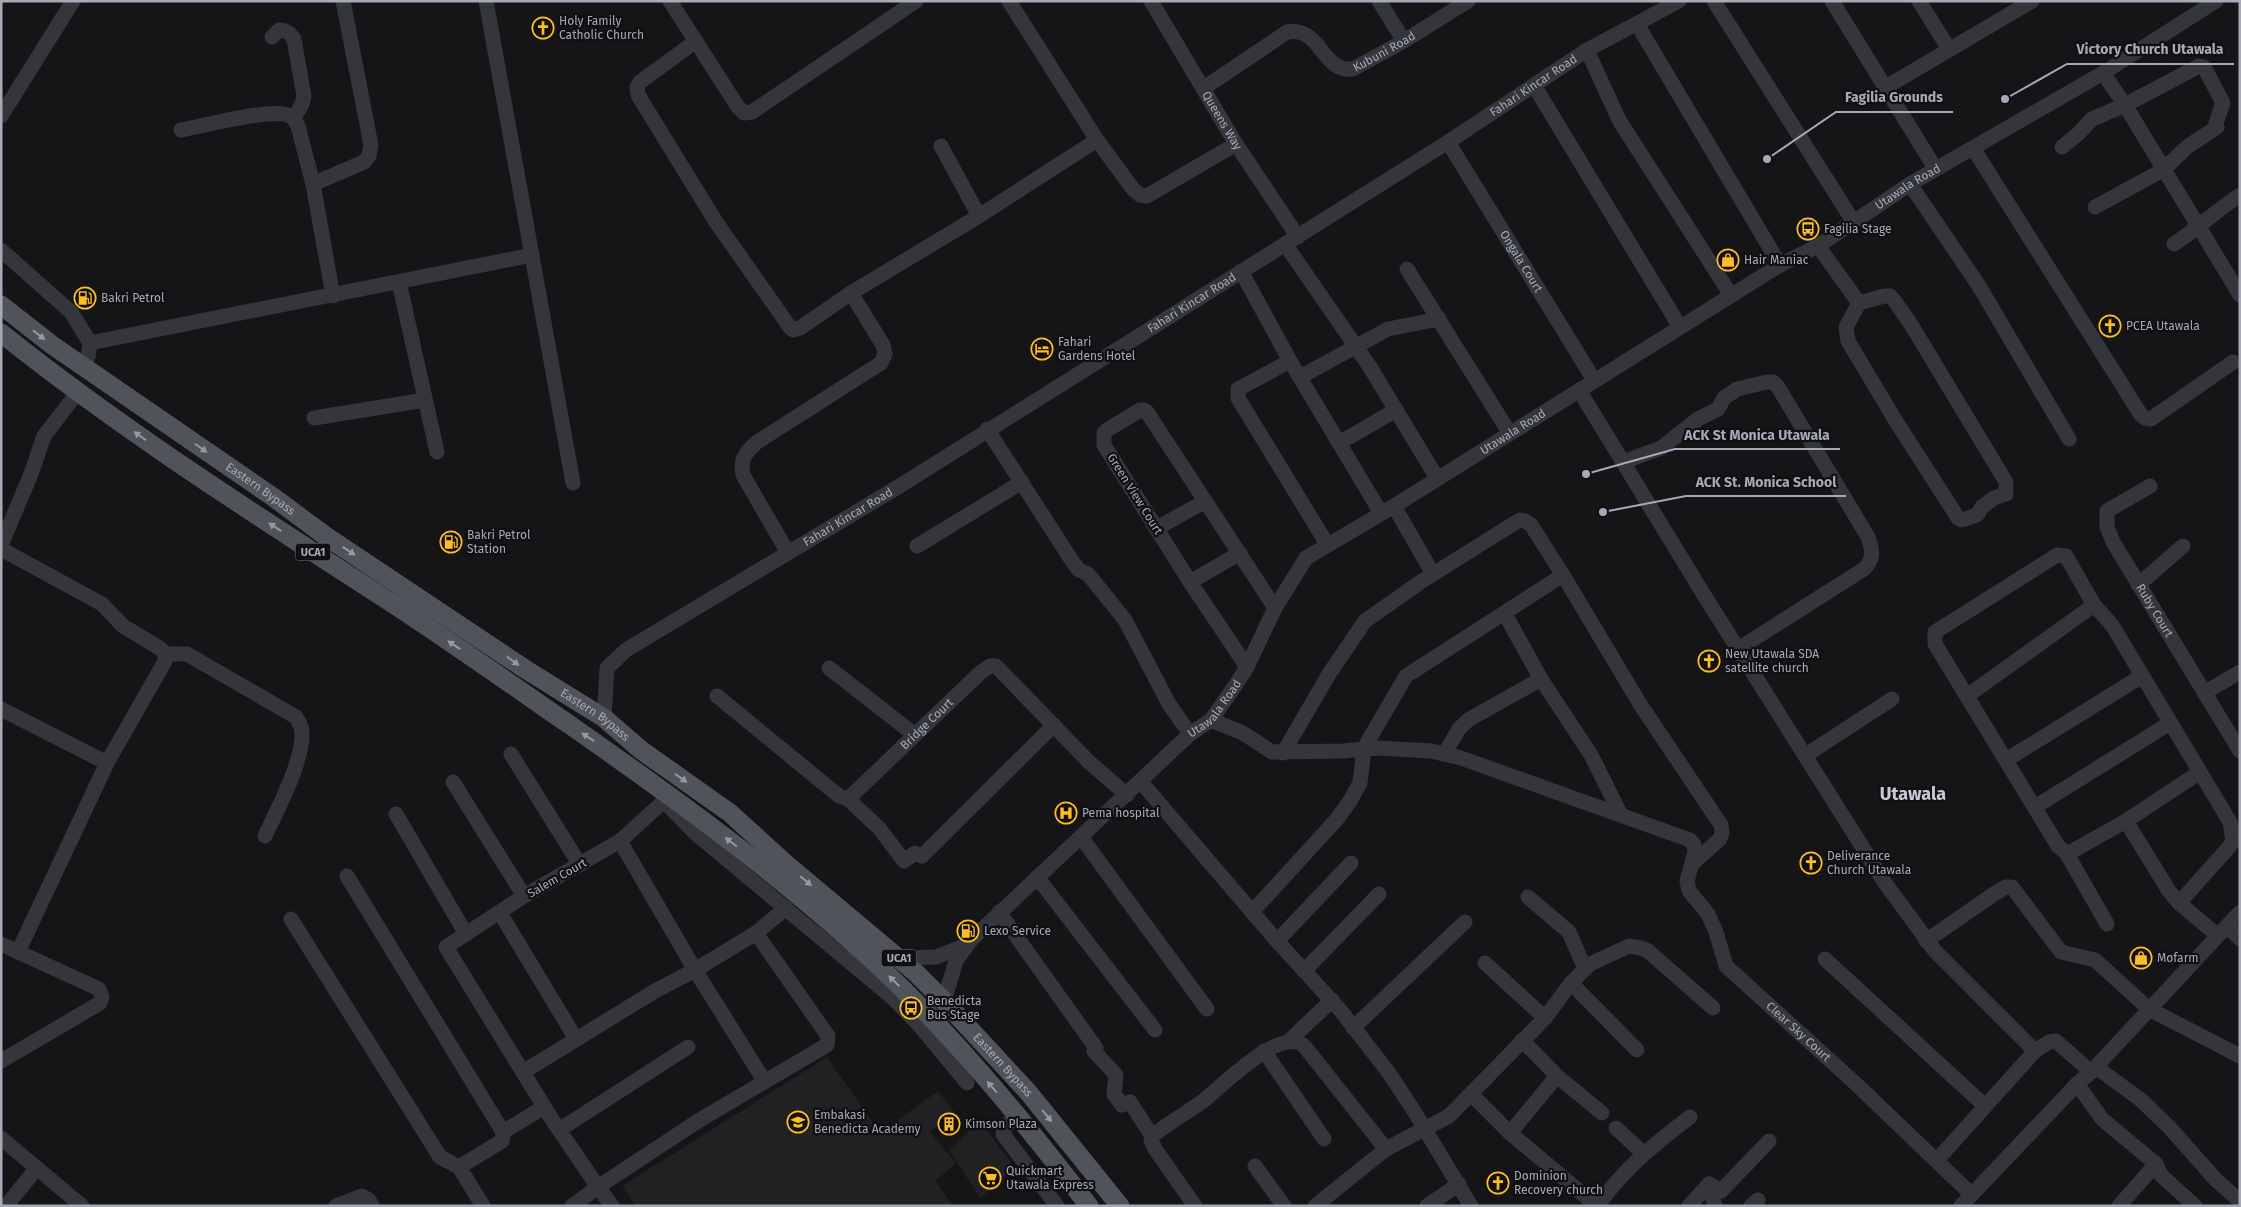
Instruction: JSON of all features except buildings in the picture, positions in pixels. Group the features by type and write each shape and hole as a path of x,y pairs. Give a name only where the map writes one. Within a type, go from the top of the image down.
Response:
{"main road":[{"name":"Eastern Bypass","path":"1,304 52,345 328,537 525,669 604,718 640,750 730,813 785,863 898,958 944,1001 1028,1092 1120,1206"},
{"name":"Eastern Bypass","path":"1,333 78,392 180,464 447,640 558,717 664,796 756,872 871,958 928,1016 1016,1115 1089,1206"},
{"path":"558,717 570,698"}],"street":[{"path":"1,116 73,1"},
{"path":"313,184 364,162 369,156 371,145 343,1"},
{"path":"486,1 532,255 550,343 573,483"},
{"path":"670,1 738,107 744,113 752,112 916,1"},
{"path":"1008,1 1097,140 1133,190 1140,195 1147,196 1236,144"},
{"name":"Queens Way","path":"1151,1 1204,88 1291,241 1437,478"},
{"path":"1379,1 1404,41"},
{"name":"Kubuni Road","path":"1204,88 1287,32 1296,30 1308,34 1336,66 1345,70 1353,69 1404,41 1468,1"},
{"name":"Fahari Kincar Road","path":"604,718 607,668 626,650 898,487 987,429 1535,87 1587,50 1679,1"},
{"path":"1714,1 1774,92 1853,221"},
{"path":"1832,1 1935,168"},
{"path":"1919,1 1949,49"},
{"path":"1886,87 2029,2"},
{"name":"Utawala Road","path":"944,1001 956,961 968,944 999,912 1127,796 1190,734 1211,720 1247,667 1275,608 1306,558 1780,265 1818,246 1935,168 2103,73 2207,4"},
{"path":"1637,24 1780,265"},
{"path":"272,36 279,30 283,30 289,32 294,39 304,96 294,118"},
{"path":"696,41 640,82 637,87 638,95 716,222 788,326 793,330 800,328 851,293 979,216 1097,140"},
{"path":"1587,50 1619,120 1731,295"},
{"path":"2062,147 2092,119 2125,105 2199,66 2204,67 2223,103 2216,124 2217,127 2187,147 2163,170 2094,207"},
{"path":"2103,73 2125,105 2199,228 2237,285"},
{"path":"1535,87 1680,327"},
{"path":"181,130 271,114 287,114 294,118 298,126 313,184 333,296"},
{"name":"Ongala Court","path":"1448,142 1594,380"},
{"path":"941,146 979,216"},
{"path":"1973,148 2141,415 2145,418 2151,418 2232,362"},
{"path":"1910,184 1979,286 2069,440"},
{"path":"2174,244 2199,228 2240,195"},
{"path":"1818,246 1859,303"},
{"path":"1,250 71,312 90,343 88,357 80,364"},
{"path":"90,343 532,255"},
{"path":"1407,268 1509,432"},
{"path":"1241,271 1290,361 1339,443 1433,574"},
{"path":"399,282 437,452"},
{"path":"788,553 743,475 741,464 744,454 757,442 881,363 884,354 883,345 851,293"},
{"path":"1884,296 1890,296 1894,300 1912,326 2006,482 2006,494 1994,498 1982,507 1977,515 1962,520 1958,518 1897,423 1848,341 1846,327 1859,303 1884,296"},
{"path":"1300,377 1388,329 1439,319"},
{"path":"1290,361 1238,389 1238,398 1327,544"},
{"path":"1623,462 1661,448 1698,419 1718,409 1724,398 1737,389 1767,382 1773,382 1778,387 1868,537 1872,554 1870,562 1864,570 1738,649"},
{"path":"1579,390 1885,883 1926,941 1965,983 2035,1051"},
{"path":"18,952 108,763 164,661 165,654 161,649 123,626 102,604 1,547 31,474 44,436 78,392"},
{"path":"314,418 425,400"},
{"name":"Green View Court","path":"1247,667 1190,582 1104,445 1104,433 1107,430 1140,410 1147,412 1275,608"},
{"path":"1339,443 1396,410"},
{"path":"987,429 1074,564 1079,570 1088,574 1125,620 1169,704 1190,734"},
{"path":"918,546 1022,482"},
{"name":"Ruby Court","path":"2150,486 2107,511 2107,527 2113,542 2240,751"},
{"path":"1157,528 1204,502"},
{"path":"1283,753 1329,674 1365,621 1433,574 1520,520 1531,525 1640,704 1721,826 1722,833 1720,839 1692,864"},
{"path":"2138,584 2183,546"},
{"path":"1190,582 1240,553"},
{"path":"2108,924 2067,854 2058,846 1935,644 1934,637 1939,628 2033,569 2062,554 2066,556 2094,605 2112,625 2230,822 2233,841 2179,903"},
{"path":"1252,912 1346,807 1360,783 1364,748 1406,676 1563,575"},
{"path":"1967,696 2094,605"},
{"path":"1504,614 1541,680 1591,755 1621,815"},
{"path":"165,654 187,654 296,717 301,728 302,743 295,768 265,836"},
{"name":"Bridge Court","path":"848,799 981,672 990,666 996,666 1089,762 1127,796"},
{"path":"829,668 915,735"},
{"path":"2204,693 2240,672"},
{"path":"2006,760 2142,676"},
{"path":"1444,754 1459,729 1468,720 1541,680"},
{"path":"717,696 839,796 848,799 880,828 904,861 916,853 922,856 1054,725"},
{"path":"1806,755 1892,699"},
{"path":"1,709 108,763"},
{"path":"1211,720 1243,733 1272,752 1343,751 1364,748 1430,751 1444,754 1621,815"},
{"path":"2035,807 2170,723"},
{"path":"511,754 580,865"},
{"path":"2067,854 2126,821 2200,772"},
{"path":"453,782 524,896"},
{"path":"1141,782 1277,941 1332,1000 1389,1073 1460,1184 1471,1206"},
{"name":"Salem Court","path":"523,1072 446,948 524,896 620,840 664,796"},
{"path":"396,814 466,934"},
{"name":"Clear Sky Court","path":"1621,815 1690,840 1694,844 1695,852 1687,881 1689,891 1708,914 1716,932 1726,966 1937,1160 1971,1194"},
{"path":"2126,821 2179,903 2222,931 2240,939"},
{"path":"1082,837 1207,1009"},
{"path":"620,840 695,970 765,1082"},
{"path":"1277,941 1351,863"},
{"path":"756,872 786,908 908,1012 967,1083"},
{"path":"347,876 503,1132 502,1141 459,1167"},
{"path":"1037,877 1155,1030"},
{"path":"1926,941 1994,894 2006,887 2012,888 2061,952 2096,960 2149,1009 2240,1056"},
{"path":"1304,971 1379,894"},
{"path":"1528,897 1569,932 1585,969"},
{"path":"612,1206 559,1130 523,1072 654,990 695,970 756,933 786,908"},
{"path":"999,912 1096,1048 1094,1051 1116,1075 1114,1094 1122,1105 1130,1102 1152,1136 1151,1140 1155,1149 1195,1206"},
{"path":"1960,1206 2076,1084 2093,1070 2240,912"},
{"path":"500,913 576,1039"},
{"path":"291,919 440,1157 459,1167 483,1206"},
{"path":"1353,1028 1464,922"},
{"path":"572,1206 698,1121 827,1045 829,1041 828,1036 756,933"},
{"path":"1,944 99,989 102,997 100,1003 1,1061"},
{"path":"898,958 936,957 968,944"},
{"path":"1315,1206 1386,1149 1426,1130 1449,1116 1472,1095 1522,1040 1545,1018 1571,983 1585,969 1611,953 1629,946 1648,951 1713,1008"},
{"path":"1826,959 1985,1106"},
{"path":"1486,962 1545,1018"},
{"path":"1571,983 1637,1050"},
{"path":"1289,1041 1332,1000"},
{"path":"928,1016 944,1001"},
{"path":"1522,1040 1557,1076 1602,1113"},
{"path":"1152,1136 1187,1110 1202,1102 1264,1051 1289,1041 1297,1041 1305,1047 1386,1149"},
{"path":"1937,1160 2035,1051 2049,1042 2056,1041 2093,1070 2141,1100 2170,1128 2216,1180 2240,1201"},
{"path":"559,1130 688,1047"},
{"path":"1264,1051 1324,1139"},
{"path":"1510,1133 1557,1076"},
{"path":"2076,1084 2102,1119 2156,1164 2161,1175 2195,1206"},
{"path":"1472,1095 1510,1133 1597,1206 1618,1178 1643,1153 1690,1116"},
{"path":"503,1132 544,1107"},
{"path":"1016,1115 1005,1127 1003,1134 1057,1206"},
{"path":"1616,1128 1643,1153"},
{"path":"1,1138 82,1206"},
{"path":"1709,1184 1721,1191 1769,1141"},
{"path":"2119,1206 2156,1164"},
{"path":"1255,1166 1284,1206"},
{"path":"6,1206 37,1168"},
{"path":"1427,1206 1460,1184"},
{"path":"1689,1206 1709,1184"},
{"path":"1709,1184 1715,1206"},
{"path":"336,1206 362,1196 369,1200 372,1206"}],"shaded area":[{"name":"Embakasi Benedicta Academy","path":"827,1057 880,1133 938,1091 955,1113 930,1132 956,1163 935,1181 954,1206 636,1206 622,1186"},
{"path":"980,1121 1015,1168 980,1198 949,1150"}],"place":[{"name":"Holy Family Catholic Church","path":"543,28"},
{"name":"Victory Church Utawala","path":"2005,99"},
{"name":"Fagilia Grounds","path":"1767,159"},
{"name":"Fagilia Stage","path":"1808,229"},
{"name":"Hair Maniac","path":"1728,260"},
{"name":"Bakri Petrol","path":"85,298"},
{"name":"PCEA Utawala","path":"2110,326"},
{"name":"Fahari Gardens Hotel","path":"1042,349"},
{"name":"ACK St Monica Utawala","path":"1586,474"},
{"name":"ACK St. Monica School","path":"1603,512"},
{"name":"Bakri Petrol Station","path":"451,542"},
{"name":"New Utawala SDA satellite church","path":"1709,661"},
{"name":"Pema hospital","path":"1066,813"},
{"name":"Deliverance Church Utawala","path":"1811,863"},
{"name":"Lexo Service","path":"968,931"},
{"name":"Mofarm","path":"2141,958"},
{"name":"Benedicta Bus Stage","path":"911,1008"},
{"name":"Embakasi Benedicta Academy","path":"798,1122"},
{"name":"Kimson Plaza","path":"949,1124"},
{"name":"Quickmart Utawala Express","path":"990,1178"},
{"name":"Dominion Recovery church","path":"1498,1183"}],"district":[{"name":"Utawala","path":"1913,794"}]}
